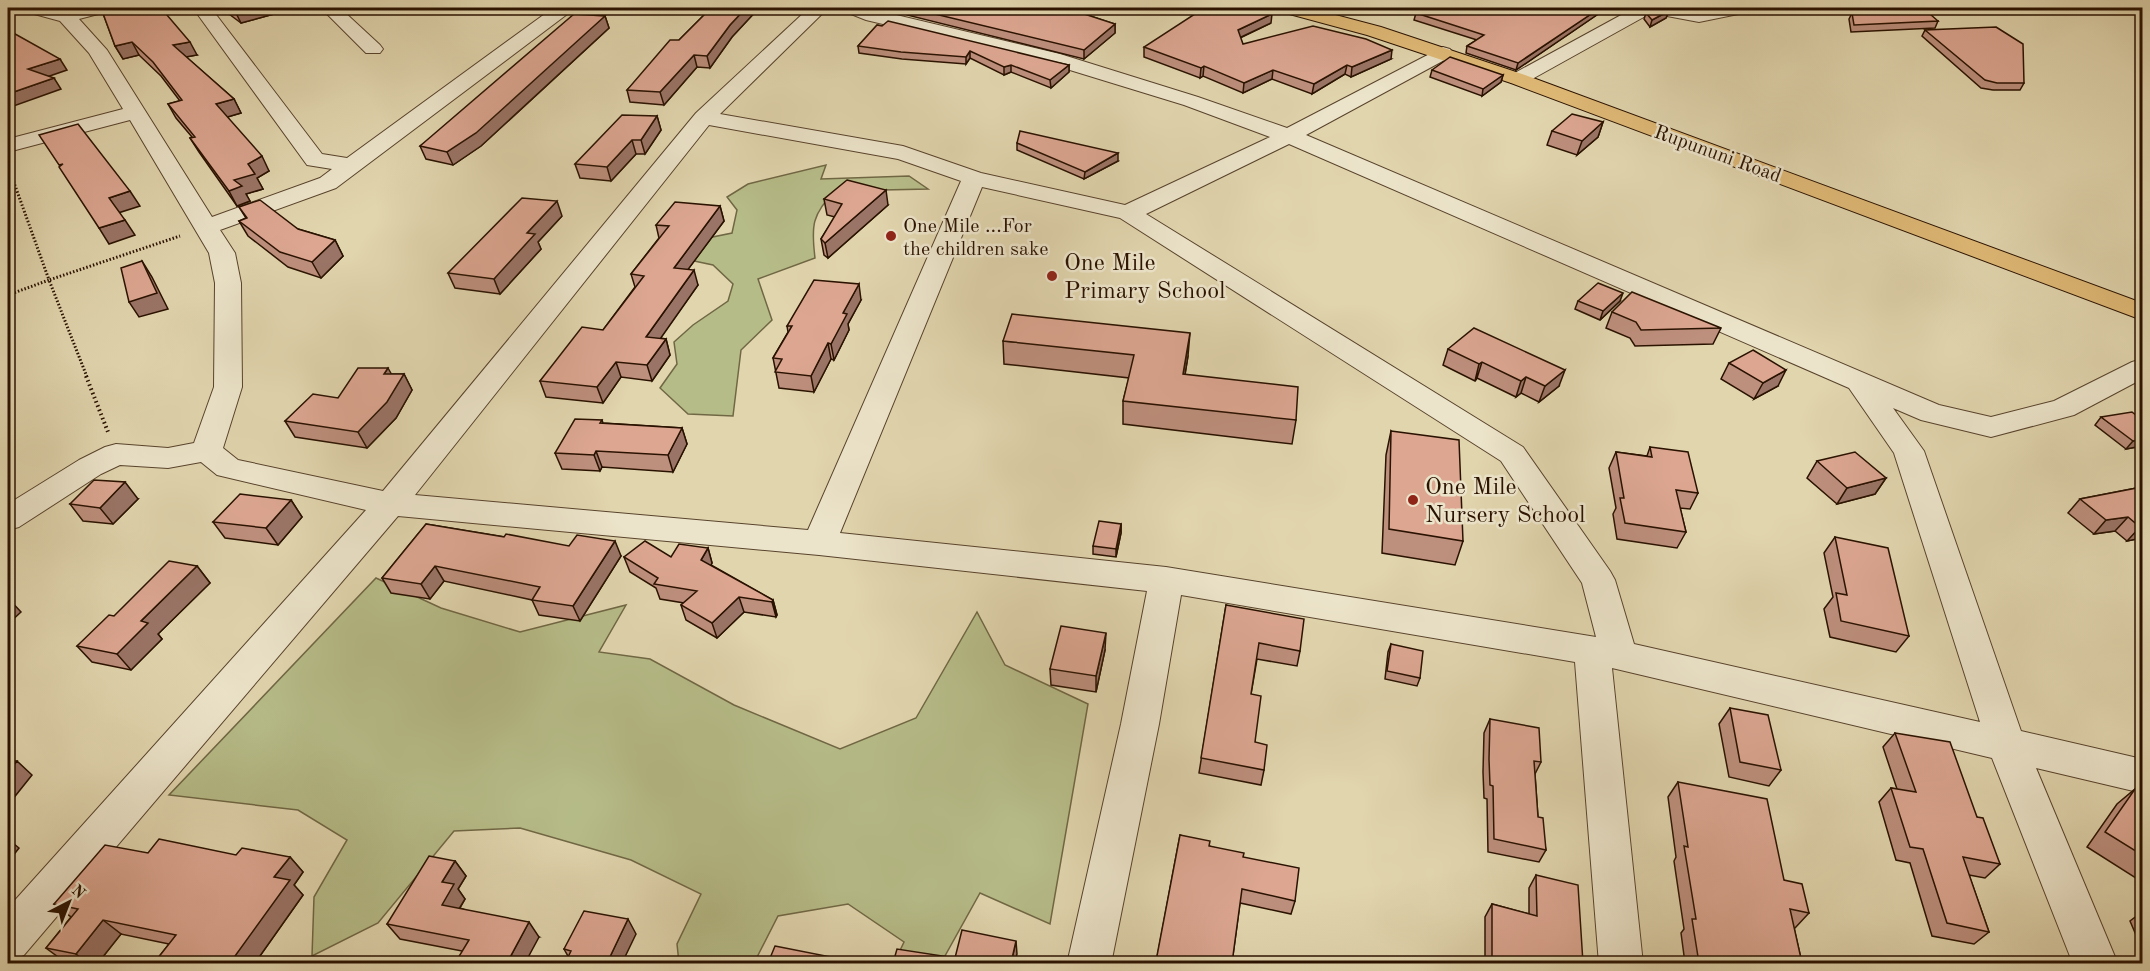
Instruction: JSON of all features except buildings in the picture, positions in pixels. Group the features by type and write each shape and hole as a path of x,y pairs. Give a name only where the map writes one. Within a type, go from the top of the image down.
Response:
{"main road":[{"name":"Rupununi Road","path":"1289,8 1443,53 1518,79 2142,312"}],"street":[{"path":"33,8 75,12 100,8"},
{"path":"202,8 315,160 353,166"},
{"path":"330,8 373,49"},
{"path":"207,227 328,183 564,8"},
{"path":"8,940 390,504 704,118 819,8"},
{"path":"852,8 873,16 1053,58 1191,101 1289,136 1931,413 1991,427 2064,408 2142,368"},
{"path":"1518,79 1649,8 1699,16 1742,8"},
{"path":"75,12 74,21 97,50 137,112 222,253 228,283 228,387 207,451"},
{"path":"1128,213 1289,136 1443,53"},
{"path":"8,146 137,112"},
{"path":"704,118 903,153 974,178 1128,213 1512,454 1599,580 1605,652 1621,963"},
{"path":"819,543 974,178"},
{"path":"1858,381 1909,450 2007,746 2096,963"},
{"path":"8,519 90,466 116,454 168,458 207,451 228,468 390,504 819,543 1166,580 1605,652 2142,776"},
{"path":"1089,963 1125,788 1152,673 1166,580"}],"lane":[{"path":"812,8 819,8"}],"path":[{"path":"8,165 49,280 116,454"},
{"path":"8,295 207,227"}],"green space":[{"path":"826,165 821,179 909,176 928,189 835,191 827,199 815,221 813,237 815,258 758,279 772,320 741,350 733,416 688,414 660,388 677,364 674,342 693,325 728,301 733,284 713,265 680,258 693,241 732,233 737,210 727,197 748,184"},
{"path":"376,578 441,608 520,632 626,605 599,652 650,659 734,705 840,749 916,718 977,612 1005,665 1088,704 1050,924 980,893 941,963 894,963 904,942 848,904 778,916 754,963 679,963 677,944 701,894 631,860 520,828 454,831 378,923 312,956 314,897 347,840 298,810 169,795"}],"place":[{"name":"One Mile ...For the children sake","path":"891,236"},
{"name":"One Mile Primary School","path":"1052,276"},
{"name":"One Mile Nursery School","path":"1413,500"}]}
